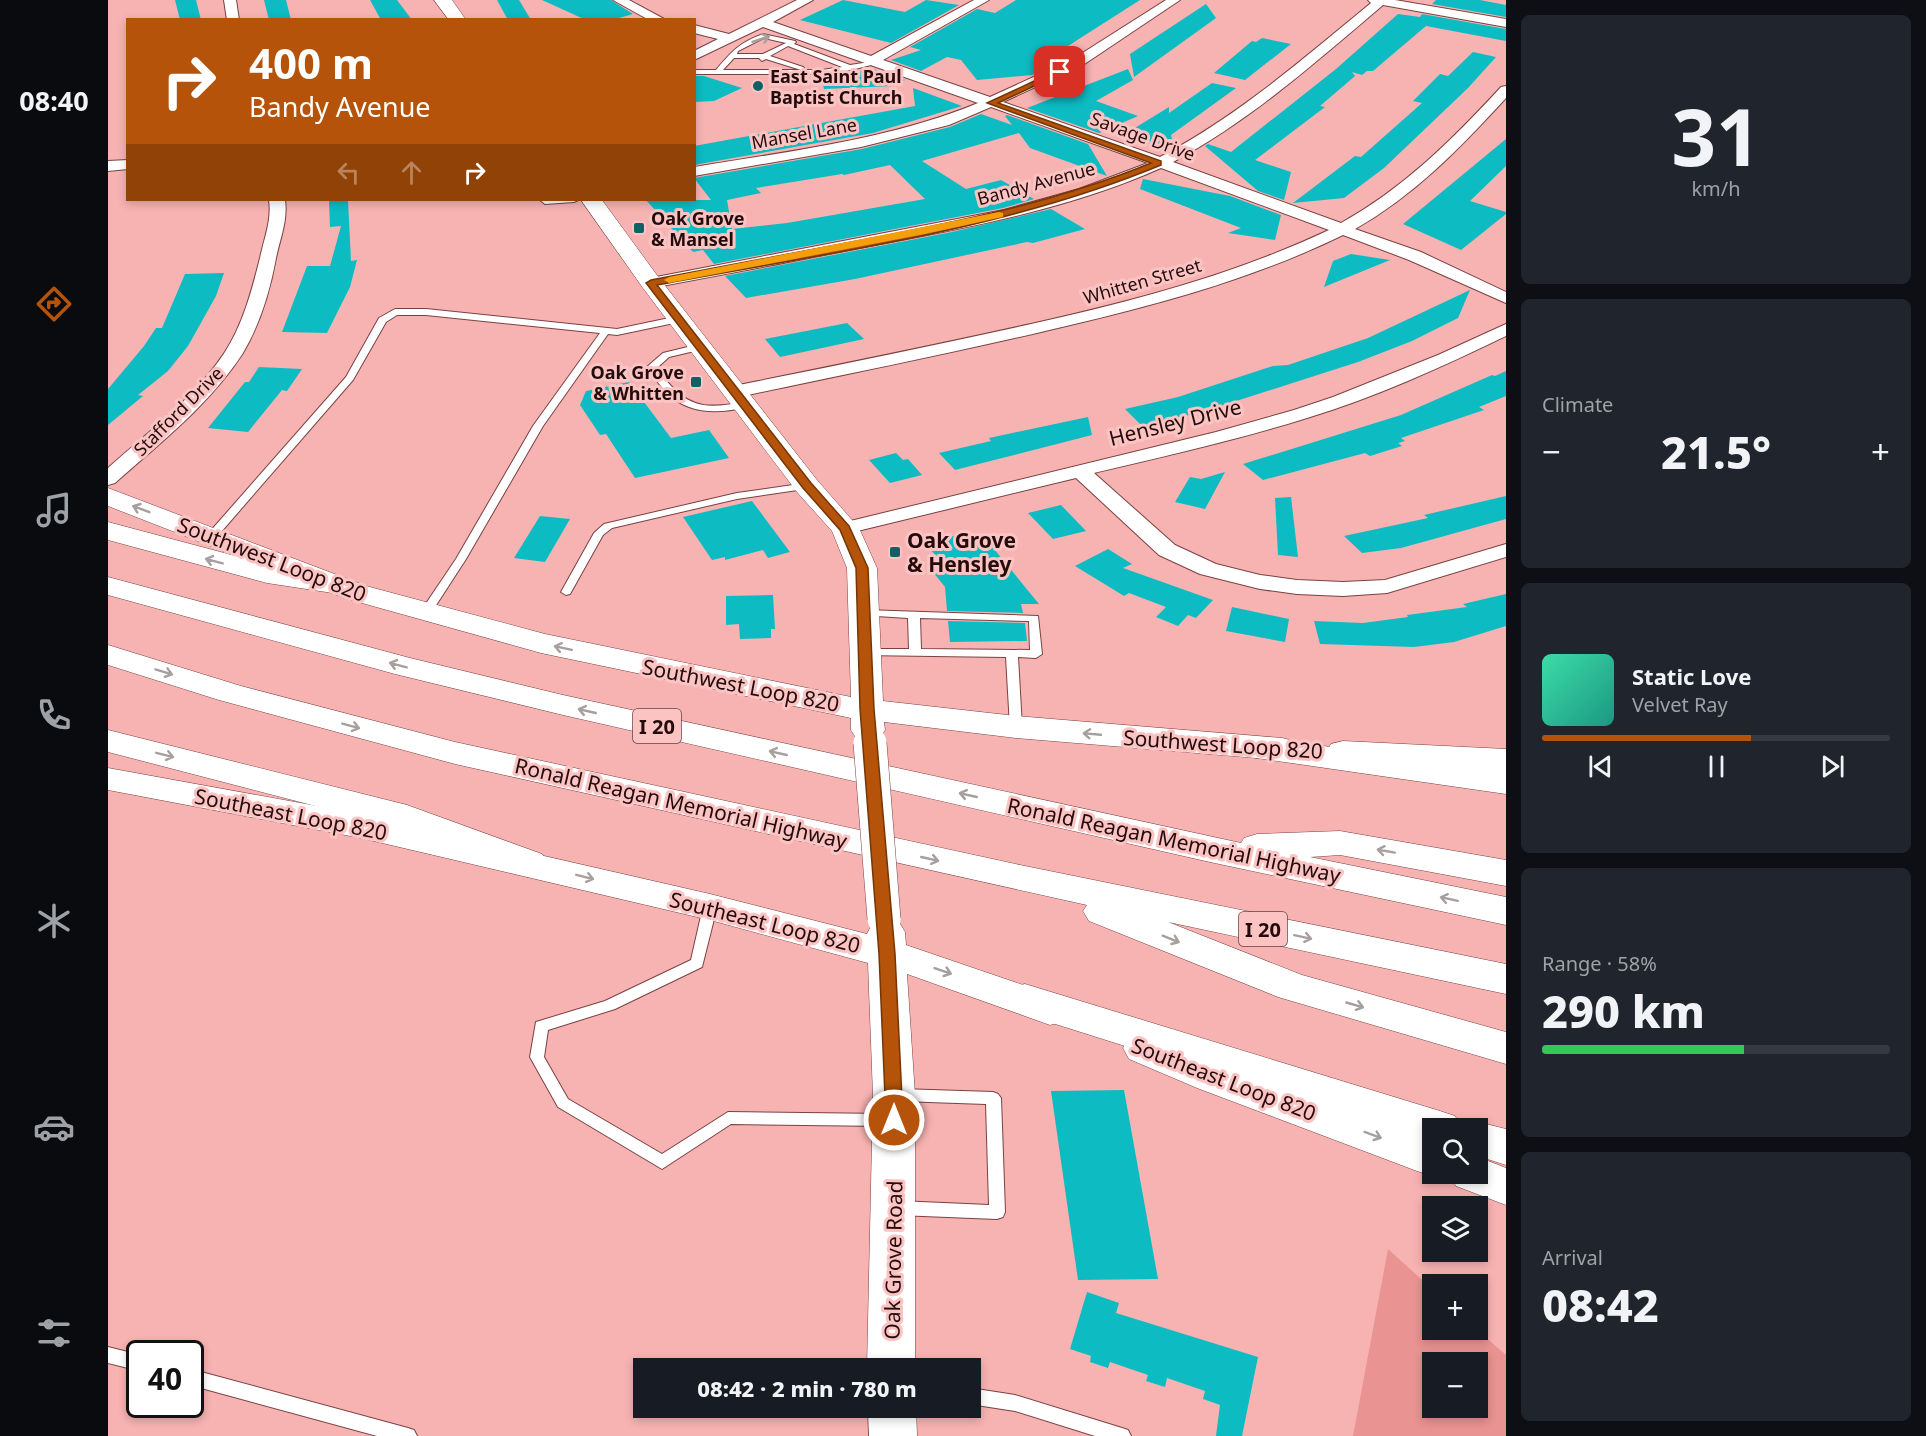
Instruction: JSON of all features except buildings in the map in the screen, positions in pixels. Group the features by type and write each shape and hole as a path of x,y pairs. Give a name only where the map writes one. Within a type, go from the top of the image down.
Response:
{"main road":[{"path":"443,0 456,18"},
{"name":"Oak Grove Road","path":"592,201 651,283 807,486 845,528 862,568 868,726 886,936 894,1107 891,1358"},
{"name":"Southwest Loop 820","path":"108,496 333,584 541,643 758,690 868,726 1016,727 1255,748 1506,760"},
{"path":"108,531 267,574 333,584"},
{"name":"Ronald Reagan Memorial Highway","path":"108,586 384,661 563,705 1210,849 1506,910"},
{"name":"Ronald Reagan Memorial Highway","path":"108,655 230,693 455,753 1020,878 1506,979"},
{"path":"108,741 395,814 529,863"},
{"path":"1255,748 1506,782"},
{"name":"Southeast Loop 820","path":"108,779 362,826 529,863 710,907 886,936 1025,999 1211,1076 1422,1154"},
{"path":"1210,849 1340,843 1506,873"},
{"path":"1020,878 1292,987 1506,1048"},
{"path":"1025,999 1422,1122"},
{"path":"1488,1142 1506,1147"},
{"path":"1488,1180 1506,1187"},
{"path":"892,1418 893,1436"}],"street":[{"path":"230,0 233,18"},
{"path":"619,0 656,18"},
{"path":"696,55 807,0"},
{"path":"865,65 983,0"},
{"name":"Mansel Lane","path":"696,172 905,134 944,122 991,103 1078,62 1174,0"},
{"path":"1378,1 1506,23"},
{"name":"Bandy Avenue","path":"651,283 925,231 1018,211 1103,186 1198,143 1252,106 1378,1"},
{"name":"Savage Drive","path":"762,22 796,41 865,65 991,103 1342,229 1456,273 1506,298"},
{"path":"696,30 730,38"},
{"name":"Whitten Street","path":"740,398 1126,307 1202,285 1294,251 1374,211 1420,178 1506,90"},
{"path":"108,166 126,164"},
{"name":"Stafford Drive","path":"108,479 200,393 233,353 262,290 277,201"},
{"name":"Hensley Drive","path":"845,528 1222,436 1340,401 1444,359 1506,329"},
{"path":"1079,470 1167,550 1208,569 1260,582 1342,589 1388,586 1506,550"}],"lane":[{"path":"718,72 733,56 735,50 764,36 796,41"},
{"path":"761,72 760,62 764,56 796,41"},
{"path":"733,56 764,56 814,72"},
{"path":"696,72 814,72 865,65"},
{"path":"544,201 560,201"},
{"path":"212,537 350,378 382,320 395,312 426,312 617,332 679,320"},
{"path":"427,612 461,559 538,426 606,330"},
{"path":"700,347 666,355 653,366 655,373 678,400 689,406 704,410 719,409 740,398"},
{"path":"566,592 599,533 608,525 737,496 807,486"},
{"path":"864,613 914,615 946,621 1034,618 1036,654 1003,649 946,647 915,653 865,653"},
{"path":"914,615 915,653"},
{"path":"1003,649 1016,727"},
{"path":"710,907 697,963 610,1005 541,1026 537,1057 563,1103 662,1162 728,1118 993,1098 997,1212 894,1208"},
{"path":"108,1355 126,1360"},
{"path":"204,1381 408,1436"},
{"path":"981,1398 1015,1403 1122,1436"}],"shaded area":[{"path":"1388,1249 1422,1280 1422,1340 1488,1339 1506,1355 1506,1436 1353,1436"}],"slow traffic":[{"path":"669,280 999,215"}],"place":[{"name":"East Saint Paul Baptist Church","path":"758,86"},
{"name":"Oak Grove & Mansel","path":"639,228"},
{"name":"Oak Grove & Whitten","path":"696,382"},
{"name":"Oak Grove & Hensley","path":"895,552"}],"route":[{"path":"894,1120 887,954 867,709 862,568 845,528 807,486 651,283 1018,211 1103,186 1158,163 991,103 1060,72"}]}
